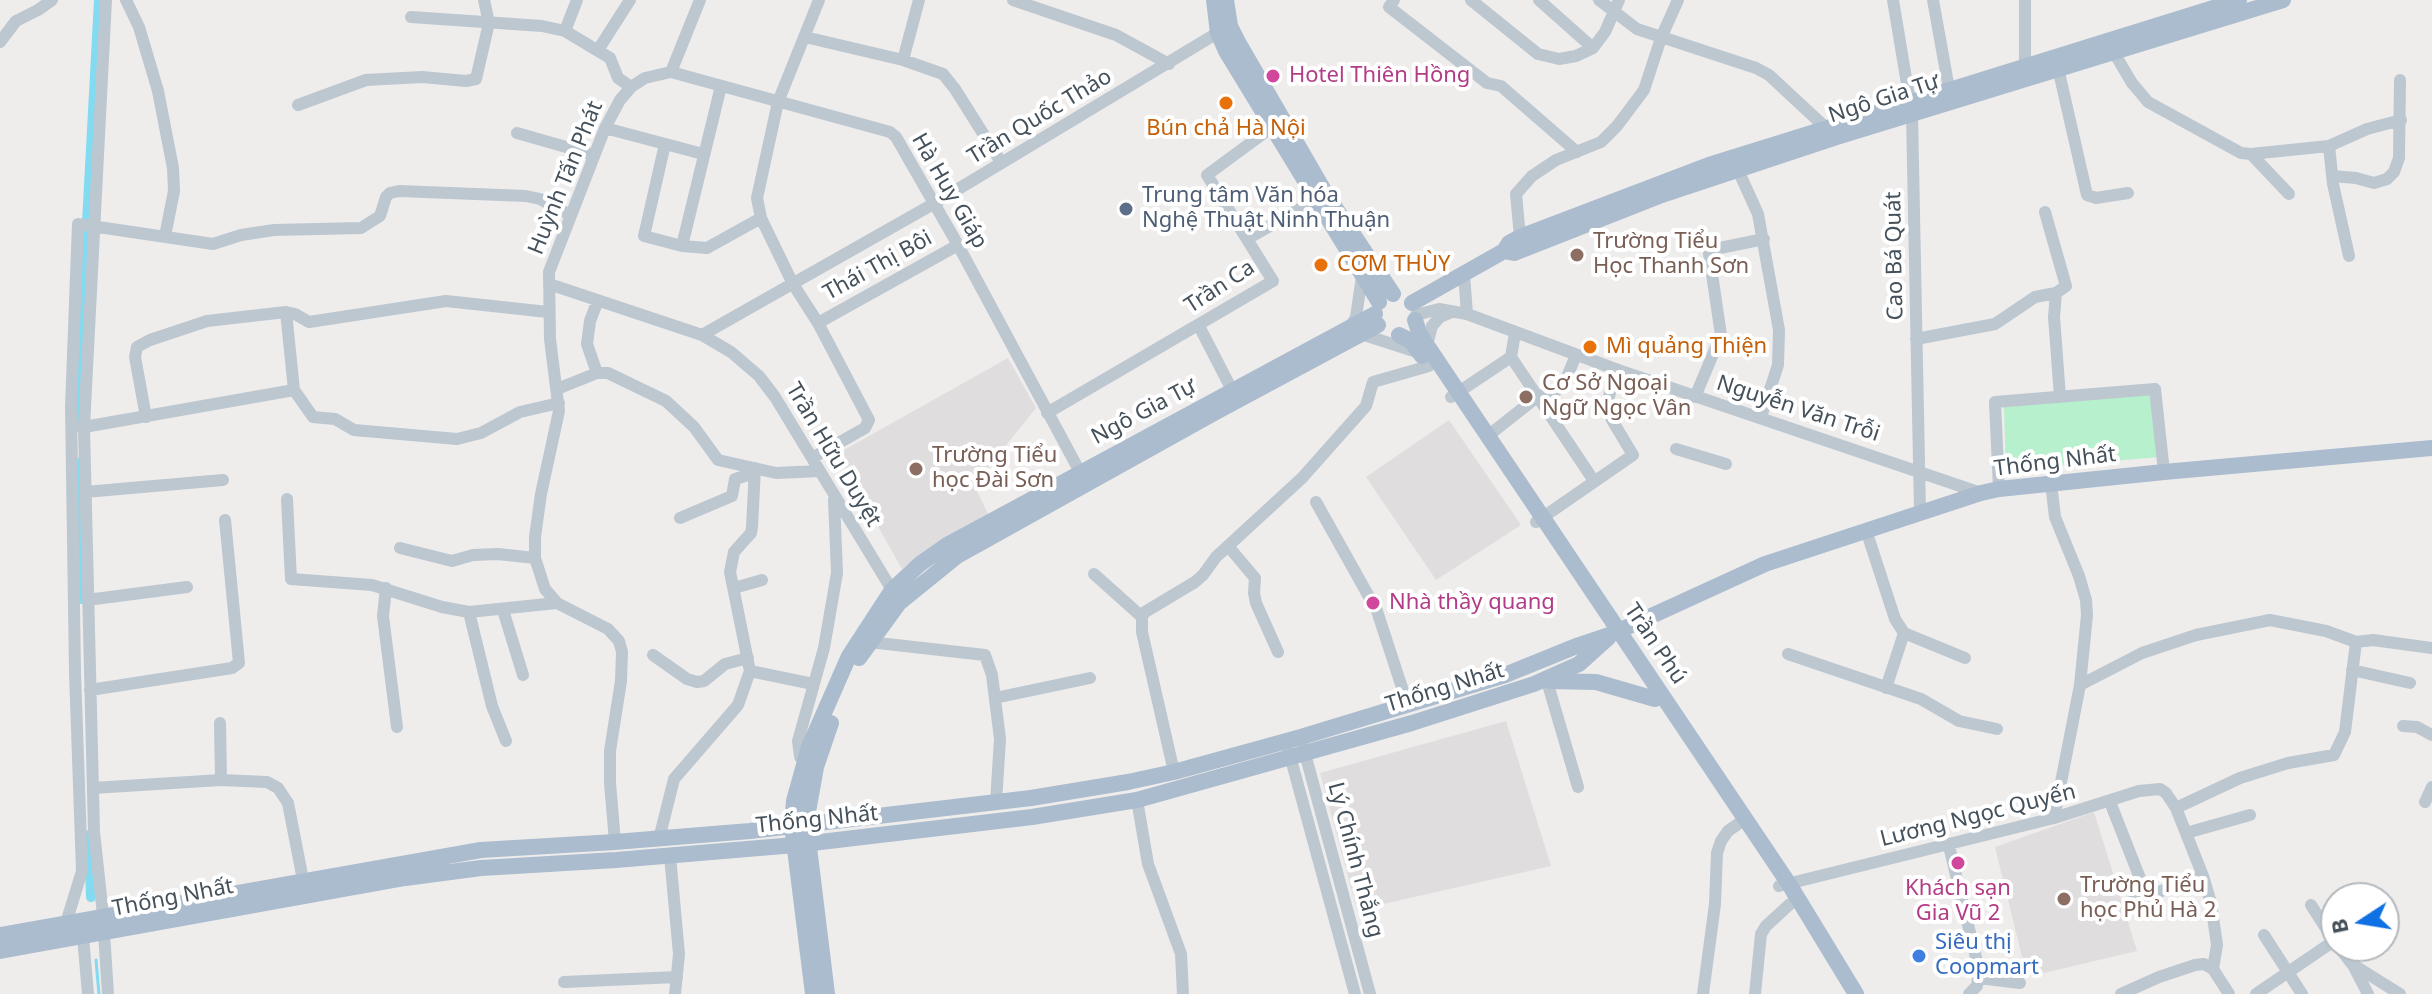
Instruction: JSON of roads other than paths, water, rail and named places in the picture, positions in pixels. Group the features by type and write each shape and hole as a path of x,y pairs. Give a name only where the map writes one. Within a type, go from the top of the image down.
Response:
{"main road":[{"path":"1214,0 1224,29 1321,196 1381,309 1387,333 1399,335 1410,329 1415,312 1404,296 1381,309"},
{"path":"1224,29 1226,0"},
{"name":"Ngô Gia Tự","path":"1415,312 1464,274 1504,251 1509,243 1520,237 1831,132 2112,45 2239,0"},
{"name":"Ngô Gia Tự","path":"2208,10 2283,0"},
{"name":"Ngô Gia Tự","path":"1911,107 1949,89 2058,68 2112,45"},
{"name":"Ngô Gia Tự","path":"1504,251 1514,253 1736,163"},
{"path":"1321,196 1381,309"},
{"name":"Ngô Gia Tự","path":"801,844 794,801 804,762 849,656 896,597 996,526 1356,330 1381,309"},
{"name":"Trần Phú","path":"1415,312 1426,355"},
{"name":"Trần Phú","path":"1399,335 1426,355 1455,394 1856,994"},
{"name":"Trần Phú","path":"1455,394 1489,435 1540,520"},
{"name":"Thống Nhất","path":"4,942 83,937 511,847 659,839 996,802 1174,772 1412,723 1579,664 1616,633 1765,564 1981,493 2051,483 2432,448"},
{"name":"Ngô Gia Tự","path":"799,824 824,740 856,664 896,597"},
{"name":"Trần Phú","path":"1616,633 1655,699 1738,824 1784,885 1790,904 1846,994"},
{"path":"1538,678 1596,682 1655,699"},
{"name":"Thống Nhất","path":"4,942 103,915 303,880 403,870 616,860 801,844 1032,817 1137,800 1177,790 1408,706 1538,678"},
{"path":"1408,706 1412,723"},
{"path":"1174,772 1177,790"},
{"path":"1031,798 1032,817"},
{"path":"615,842 616,860"},
{"path":"801,844 813,994"},
{"path":"801,844 827,994"}],"street":[{"path":"0,42 16,21 52,0"},
{"path":"103,915 96,868 84,427 91,226 106,0"},
{"path":"126,0 139,27 158,91 173,168 174,191 165,236"},
{"path":"298,105 366,80 422,77 476,79 489,23 484,0"},
{"path":"565,31 577,0"},
{"path":"598,50 630,0"},
{"path":"671,72 700,0"},
{"path":"812,458 865,428 869,420 818,323 793,284 761,218 757,198 778,102 819,0"},
{"path":"903,60 919,0"},
{"path":"1013,0 1116,35 1169,64"},
{"path":"1471,0 1538,54 1559,59 1593,48 1605,32 1616,6"},
{"path":"1539,0 1593,48"},
{"path":"1599,0 1616,6 1637,29 1769,75 1831,132"},
{"path":"1520,237 1516,194 1532,176 1556,160 1601,142 1635,102 1644,90 1661,38 1678,0"},
{"name":"Cao Bá Quát","path":"1893,0 1911,107 1920,512"},
{"path":"1933,0 1949,89"},
{"path":"2025,72 2026,0"},
{"path":"1392,3 1487,83 1501,86 1577,152"},
{"path":"411,17 542,26 565,31 610,58 618,78 631,87"},
{"name":"Trần Quốc Thảo","path":"702,335 935,203 1224,29"},
{"path":"805,37 932,69 948,80 1001,162"},
{"path":"2112,45 2132,83 2148,102 2241,153 2329,146 2367,129 2401,120"},
{"path":"2058,68 2087,195 2096,198 2128,193"},
{"name":"Hà Huy Giáp","path":"671,72 890,132 904,146 1083,478"},
{"name":"Huỳnh Tấn Phát","path":"557,603 545,589 535,558 541,494 558,422 559,403 548,312 552,261 605,128 631,87 645,78 671,72"},
{"path":"2332,176 2374,183 2387,179 2397,167 2400,80"},
{"path":"682,246 721,86"},
{"name":"Trần Ca","path":"1047,413 1273,281 1207,175 1277,123"},
{"path":"605,128 703,154"},
{"path":"517,133 594,155"},
{"path":"665,144 644,236 682,246 707,248 761,218"},
{"path":"2329,146 2332,176 2349,256"},
{"path":"2251,154 2289,194"},
{"path":"1736,163 1755,205 1764,239 1779,330 1780,354 1761,417"},
{"path":"66,923 82,871 71,407 78,224 204,244 274,230 361,228 380,216 386,197 399,191 526,196 540,199 570,215"},
{"path":"1247,239 1321,196"},
{"path":"1916,339 1995,324 2035,297 2056,293 2066,286 2045,212"},
{"path":"1695,397 1721,335 1709,254 1715,249 1764,239"},
{"name":"Thái Thị Bôi","path":"818,323 958,245"},
{"path":"1426,355 1432,326 1440,317 1461,312 1464,274"},
{"path":"1362,276 1356,330 1426,355"},
{"name":"Trần Hữu Duyệt","path":"549,284 702,335 731,352 759,376 775,397 896,597"},
{"path":"2056,293 2054,317 2060,397"},
{"path":"597,373 587,344 590,321 598,300"},
{"path":"146,417 135,351 141,344 207,321 286,312 309,322 446,301 548,312"},
{"path":"286,312 294,390 313,417 335,419 354,430 457,439 481,433 520,412 559,403"},
{"name":"Nguyễn Văn Trỗi","path":"1415,312 1461,312 1695,397 1981,493"},
{"path":"1199,326 1235,395"},
{"path":"1515,333 1511,357 1594,481"},
{"path":"1174,772 1142,632 1145,612 1195,582 1216,557 1302,478 1362,411 1373,382 1426,355"},
{"path":"1489,435 1537,397 1556,391 1565,382 1576,355"},
{"path":"1455,394 1511,357"},
{"path":"1540,520 1633,455 1608,408 1618,370"},
{"path":"557,389 597,373 608,373 666,401 694,427 718,460 755,470 788,474 820,471"},
{"path":"1999,489 1995,402 2155,389 2164,472"},
{"path":"84,427 294,390"},
{"path":"1676,449 1726,464"},
{"path":"680,518 732,496 735,479 755,470"},
{"path":"659,839 674,779 738,705 749,665 730,572 732,559 751,533 755,470"},
{"path":"85,492 223,480"},
{"path":"2051,483 2057,524 2086,600 2080,685 2054,818"},
{"path":"804,762 800,757 798,741 824,648 837,573 834,497"},
{"path":"287,499 291,579 386,588 442,607 469,612 557,603 608,629 619,641 622,652 621,681 610,751 615,842"},
{"path":"1316,502 1377,611 1408,706"},
{"path":"90,690 236,666 240,659 225,520"},
{"path":"1866,530 1895,619 1904,633 1965,658"},
{"path":"1228,546 1255,578 1256,603 1278,652"},
{"path":"400,548 452,561 473,555 498,554 535,558"},
{"path":"1094,574 1142,617"},
{"path":"734,588 762,580"},
{"path":"87,600 187,587"},
{"path":"386,588 383,616 397,727"},
{"path":"503,610 523,675"},
{"path":"469,612 489,697 506,741"},
{"path":"2080,685 2142,653 2196,635 2270,620 2326,631 2356,642 2373,640 2432,648"},
{"path":"1886,688 1904,633"},
{"path":"869,642 985,655 989,661 1000,739 996,802"},
{"path":"2213,969 2217,945 2215,923 2203,876 2176,808 2240,778 2288,763 2334,755 2345,732 2356,642"},
{"path":"1788,654 1921,699 1959,721 1997,729"},
{"path":"653,655 687,679 697,682 704,681 725,664 749,665 813,684"},
{"path":"2352,670 2410,683"},
{"path":"995,698 1090,678"},
{"path":"1538,678 1578,787"},
{"path":"220,723 221,780"},
{"path":"2403,726 2417,727 2432,735"},
{"name":"Lý Chính Thắng","path":"1295,747 1355,936 1370,994"},
{"name":"Lý Chính Thắng","path":"1295,747 1355,994"},
{"path":"93,788 221,780 267,782 278,788 288,803 303,880"},
{"path":"2425,802 2432,787"},
{"name":"Lương Ngọc Quyến","path":"1784,885 1949,846 2110,802 2139,791 2160,789 2176,808"},
{"path":"1137,800 1148,864 1181,954 1183,994"},
{"path":"2110,802 2147,896"},
{"path":"2186,833 2250,815"},
{"path":"1703,994 1715,904 1717,853 1728,831 1738,824"},
{"path":"1949,846 1979,978 1969,994"},
{"path":"670,856 679,954 675,994"},
{"path":"2128,903 2203,876"},
{"path":"1755,994 1761,934 1790,904"},
{"path":"2311,905 2320,919"},
{"path":"104,933 108,994"},
{"path":"2264,935 2302,994"},
{"path":"1340,940 1355,936"},
{"path":"83,937 88,994"},
{"path":"2256,994 2320,953"},
{"path":"2121,994 2147,988 2195,965 2204,964 2213,969 2229,994"},
{"path":"2352,964 2368,994"},
{"path":"2352,964 2400,994"},
{"path":"564,982 677,977"},
{"path":"1979,978 2020,983"}],"waterway":[{"path":"76,427 99,0"},
{"path":"78,463 82,599"},
{"path":"89,835 91,897"},
{"path":"96,960 99,994"}],"place":[{"name":"Hotel Thiên Hồng","path":"1273,76"},
{"name":"Bún chả Hà Nội","path":"1226,103"},
{"name":"Trung tâm Văn hóa Nghệ Thuật Ninh Thuận","path":"1126,209"},
{"name":"Trường Tiểu Học Thanh Sơn","path":"1577,255"},
{"name":"CƠM THÙY","path":"1321,265"},
{"name":"Mì quảng Thiện","path":"1590,347"},
{"name":"Cơ Sở Ngoại Ngữ Ngọc Vân","path":"1526,397"},
{"name":"Trường Tiểu học Đài Sơn","path":"916,469"},
{"name":"Nhà thầy quang","path":"1373,603"},
{"name":"Khách sạn Gia Vũ 2","path":"1958,863"},
{"name":"Trường Tiểu học Phủ Hà 2","path":"2064,899"},
{"name":"Siêu thị Coopmart","path":"1919,956"}]}
